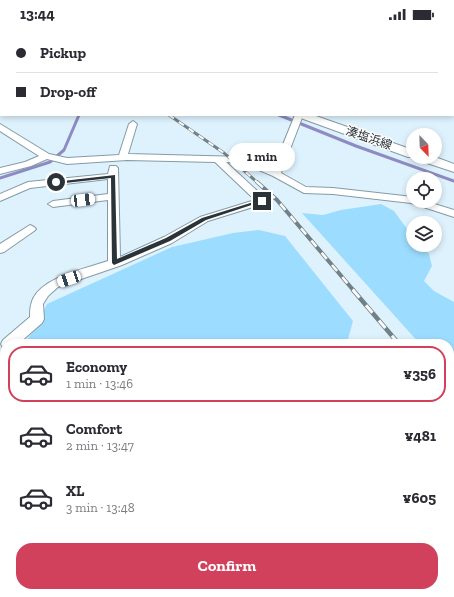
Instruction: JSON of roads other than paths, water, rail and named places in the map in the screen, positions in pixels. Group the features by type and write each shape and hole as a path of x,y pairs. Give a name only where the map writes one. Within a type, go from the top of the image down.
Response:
{"main road":[{"name":"湊塩浜線","path":"305,116 406,152"},
{"name":"湊塩浜線","path":"327,116 406,143"},
{"path":"442,155 454,159"},
{"path":"442,164 454,168"}],"street":[{"path":"276,174 299,116"},
{"path":"114,263 113,176 118,158 133,124"},
{"path":"0,127 46,156 67,161 118,158 244,160 276,174 304,190 333,191 406,200"},
{"path":"0,171 28,164 46,156"},
{"path":"14,339 38,319 38,304 40,298 43,293 54,284 114,263 168,240 204,219 262,201 217,159"},
{"path":"0,198 28,185 113,176"},
{"path":"53,204 113,196"},
{"path":"436,208 454,214"},
{"path":"0,249 30,229"}],"waterway":[{"path":"0,178 50,162 64,150 79,116"},
{"path":"281,116 356,146 454,181"}],"railway":[{"path":"170,116 224,153 258,183"},
{"path":"257,182 277,200 354,291"},
{"path":"353,290 395,339"}]}
